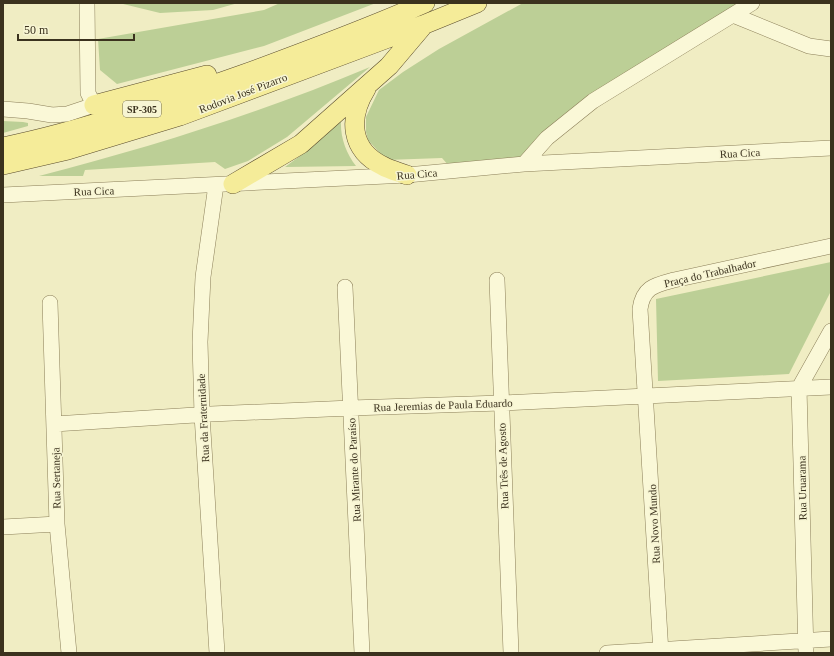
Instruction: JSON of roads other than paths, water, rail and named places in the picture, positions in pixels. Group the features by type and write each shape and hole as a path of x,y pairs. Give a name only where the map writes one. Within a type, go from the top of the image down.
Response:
{"main road":[{"path":"94,105 255,61 416,3"},
{"name":"Rodovia José Pizarro","path":"3,146 124,115 190,93 292,56 391,18 425,3"},
{"name":"Rodovia José Pizarro","path":"3,165 68,150 180,116 424,25 477,3"},
{"path":"225,184 301,144 389,66 424,25"},
{"path":"370,82 360,99 355,116 354,132 359,145 368,156 383,166 407,175"}],"street":[{"path":"3,109 52,115 67,114 94,105 88,92 87,3"},
{"path":"524,164 547,138 593,101 752,3"},
{"path":"733,15 809,46 831,48"},
{"path":"3,103 28,111"},
{"name":"Rua Cica","path":"3,195 407,175 524,164 831,148"},
{"name":"Rua da Fraternidade","path":"217,653 202,415 200,342 202,277 225,184"},
{"name":"Praça do Trabalhador","path":"646,395 640,309 646,292 655,285 674,280 831,246"},
{"name":"Rua Três de Agosto","path":"497,280 511,653"},
{"name":"Rua Mirante do Paraíso","path":"345,287 362,653"},
{"name":"Rua Sertaneja","path":"50,303 57,524 69,653"},
{"path":"799,388 831,331"},
{"name":"Rua Jeremias de Paula Eduardo","path":"54,424 202,415 501,403 831,387"},
{"name":"Rua Uruarama","path":"799,388 805,647"},
{"name":"Rua Novo Mundo","path":"646,395 661,651"},
{"path":"3,527 57,524"},
{"path":"607,653 805,647 831,640"}]}
